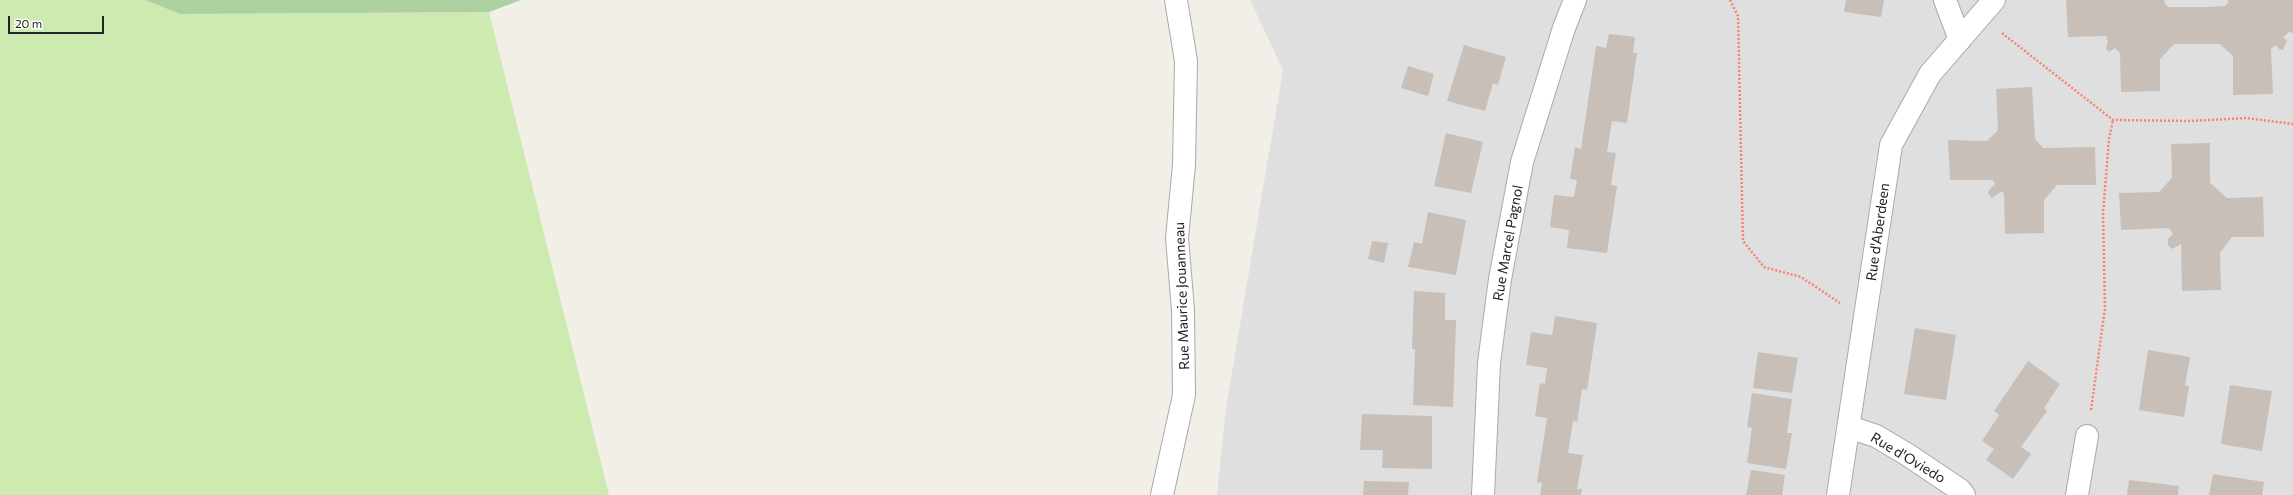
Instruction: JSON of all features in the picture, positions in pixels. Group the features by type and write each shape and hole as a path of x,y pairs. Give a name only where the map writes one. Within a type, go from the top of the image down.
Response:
{"street":[{"name":"Rue Maurice Jouanneau","path":"1162,495 1184,395 1183,310 1177,238 1184,165 1186,61 1176,0"},
{"name":"Rue Marcel Pagnol","path":"1483,495 1489,363 1500,279 1522,162 1564,28 1575,0"},
{"path":"1946,0 1960,40"},
{"name":"Rue d'Aberdeen","path":"1838,495 1890,145 1930,74 1987,8"},
{"name":"Rue d'Oviedo","path":"1849,427 1876,436 1908,454 1960,490 1964,495"},
{"path":"2077,495 2087,436"}],"path":[{"path":"1730,0 1738,16 1743,241 1764,267 1801,277 1838,303 1866,311"},
{"path":"1987,8 2114,120 2246,118 2293,124"},
{"path":"2087,436 2106,308 2103,214 2109,139 2114,120"}],"shaded area":[{"path":"1250,0 2293,0 2293,495 1217,495 1226,408 1283,70"}],"green space":[{"path":"0,0 145,0 180,14 489,12 609,495 0,495"},
{"path":"145,0 521,0 489,12 180,14"}],"building":[{"path":"1846,0 1884,0 1881,17 1844,12"},
{"path":"2066,0 2165,0 2164,2 2168,7 2208,7 2225,6 2229,2 2227,0 2293,0 2293,33 2289,32 2283,37 2287,41 2283,50 2279,49 2276,45 2271,49 2273,94 2233,95 2233,56 2220,44 2174,44 2160,59 2160,91 2121,92 2120,53 2115,48 2109,52 2106,49 2108,41 2106,36 2068,37"},
{"path":"1609,34 1635,37 1633,53 1637,53 1627,123 1612,121 1607,152 1616,153 1611,185 1617,186 1607,253 1567,248 1569,230 1550,227 1554,195 1574,197 1577,180 1570,179 1575,147 1581,149 1596,46 1606,48"},
{"path":"1464,45 1506,57 1498,85 1493,83 1485,111 1447,101"},
{"path":"1408,66 1434,74 1428,96 1401,88"},
{"path":"2032,87 2035,139 2043,148 2095,147 2096,185 2057,185 2044,200 2044,233 2005,234 2004,194 2002,191 1992,198 1988,193 1995,184 1993,180 1950,180 1948,140 1987,141 1998,130 1996,89"},
{"path":"1446,133 1483,142 1471,193 1434,186"},
{"path":"2210,143 2210,183 2227,198 2263,197 2264,237 2232,237 2220,253 2221,290 2182,291 2181,244 2172,249 2168,245 2168,239 2173,234 2169,228 2121,230 2119,193 2159,192 2172,178 2171,144"},
{"path":"1428,212 1466,220 1456,275 1408,267 1414,242 1422,244"},
{"path":"1372,241 1388,243 1384,263 1368,259"},
{"path":"1414,291 1445,293 1445,320 1456,320 1453,407 1413,405 1415,349 1412,349"},
{"path":"1555,316 1597,323 1587,390 1582,389 1577,422 1573,421 1568,453 1583,455 1577,489 1582,489 1581,495 1540,495 1542,483 1537,482 1547,418 1535,416 1540,383 1545,384 1547,368 1526,365 1531,332 1552,335"},
{"path":"1915,328 1956,335 1946,400 1904,394"},
{"path":"2148,350 2190,357 2185,385 2189,386 2184,417 2139,410"},
{"path":"1758,352 1798,358 1792,393 1753,388"},
{"path":"2028,361 2060,384 2044,408 2047,411 2021,447 2031,454 2013,479 1986,460 1994,449 1982,441 1999,415 1994,411"},
{"path":"2230,385 2272,391 2262,451 2221,444"},
{"path":"1752,393 1792,399 1787,433 1792,433 1786,469 1747,463 1752,428 1747,427"},
{"path":"1362,414 1432,416 1432,469 1382,468 1383,450 1360,450"},
{"path":"1751,470 1785,475 1782,495 1746,495"},
{"path":"2213,474 2264,482 2262,495 2209,495"},
{"path":"2129,480 2179,486 2178,495 2127,495"},
{"path":"1364,481 1409,482 1408,495 1363,495"}]}
